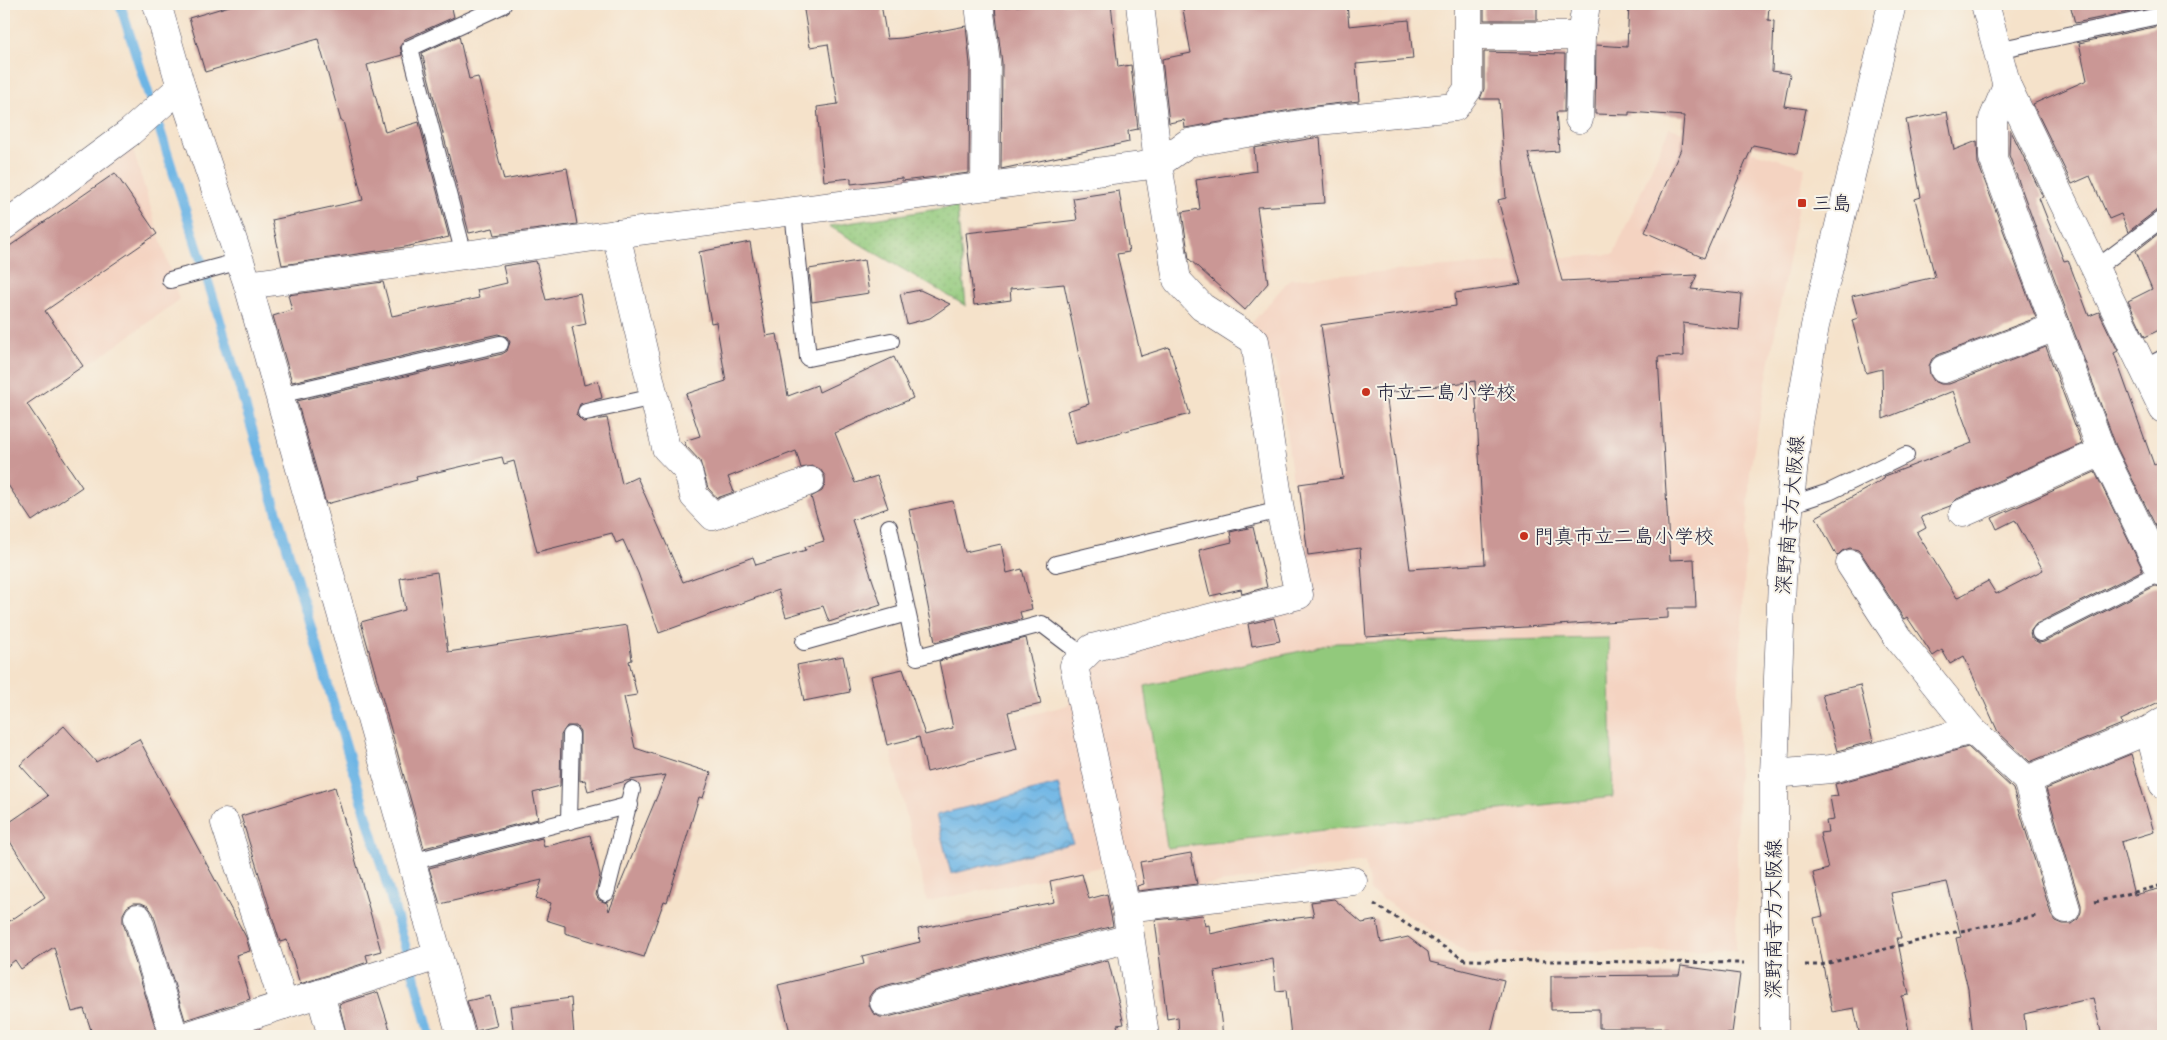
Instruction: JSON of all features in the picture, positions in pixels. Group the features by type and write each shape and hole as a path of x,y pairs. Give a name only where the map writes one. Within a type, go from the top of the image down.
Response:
{"street":[{"path":"157,4 172,94 279,395 411,862 431,959 461,1036"},
{"path":"979,4 986,63 985,186"},
{"path":"1140,4 1158,164 1177,280 1202,307 1255,341 1280,510 1299,595 1092,648 1074,666 1126,908 1145,1036"},
{"path":"236,271 464,255 1158,164 1188,143 1318,121 1455,107 1468,89 1468,4"},
{"path":"1579,119 1581,36 1586,4"},
{"name":"深野南寺方大阪線","path":"1774,1036 1772,964 1774,774 1782,580 1798,423 1815,326 1892,4"},
{"path":"1985,4 2007,86 2096,268 2153,363 2163,409"},
{"path":"1468,36 1581,36"},
{"path":"2007,86 1993,119 1993,158 2102,452 2162,572"},
{"path":"4,226 136,126 172,94"},
{"path":"616,234 666,448 688,471 694,496 713,516 810,481"},
{"path":"1944,369 2056,327"},
{"path":"1963,513 2102,452"},
{"path":"1850,564 1898,638 1972,730 2027,780 2066,909"},
{"path":"2027,780 2156,726 2163,784"},
{"path":"1774,774 1831,769 1972,730"},
{"path":"225,823 284,1006"},
{"path":"1126,908 1353,881"},
{"path":"138,918 174,1036"},
{"path":"884,1002 1130,938"},
{"path":"186,1036 431,959"},
{"path":"320,994 332,1036"}],"lane":[{"path":"464,255 410,48 503,5"},
{"path":"1997,50 2163,15"},
{"path":"793,211 808,358 891,341"},
{"path":"2096,268 2163,218"},
{"path":"170,280 236,271"},
{"path":"279,395 500,344"},
{"path":"586,412 654,397"},
{"path":"1789,505 1829,492 1906,455"},
{"path":"1056,564 1280,510"},
{"path":"889,527 917,657 1042,624 1084,656"},
{"path":"2040,633 2162,572"},
{"path":"804,642 908,613"},
{"path":"569,821 572,735"},
{"path":"411,862 569,821 631,798 606,893"}],"path":[{"path":"1353,881 1358,895 1465,960 1821,965 1946,934 2066,909 2163,885"}],"shaded area":[{"name":"門真市立二島小学校","path":"1669,128 1805,167 1750,471 1739,683 1736,950 1468,954 1370,891 1365,862 1137,895 1127,862 927,901 891,752 1068,705 1086,676 1102,657 1310,602 1277,366 1250,325 1290,279 1614,254"},
{"path":"132,147 179,300 10,422 4,413 4,240"}],"green space":[{"path":"957,206 966,306 829,226"},
{"path":"1609,638 1613,797 1167,848 1145,686 1336,643"}],"water":[{"path":"1058,784 1073,843 951,874 936,815"}],"building":[{"path":"236,4 451,4 454,17 405,39 400,46 402,55 367,65 385,132 419,122 449,237 405,247 282,265 272,220 363,200 343,121 341,121 318,39 205,72 189,18"},
{"path":"803,4 881,4 887,39 966,26 970,64 969,173 902,181 902,178 851,184 851,178 824,181 817,107 838,104 828,44 810,47"},
{"path":"1040,4 1111,4 1118,67 1131,65 1138,129 1128,131 1129,142 1001,169 1002,63 995,8"},
{"path":"1182,4 1347,4 1349,26 1409,20 1413,59 1356,64 1359,101 1315,106 1185,128 1184,120 1169,123 1162,59 1191,53"},
{"path":"1484,4 1537,4 1537,20 1484,20"},
{"path":"1629,4 1769,4 1768,20 1774,21 1772,71 1790,74 1784,106 1806,109 1797,154 1753,145 1704,258 1645,232 1681,149 1684,116 1629,112 1629,115 1595,114 1596,45 1627,47"},
{"path":"2070,4 2163,4 2163,5 2075,23"},
{"path":"2163,25 2163,208 2157,210 2128,232 2121,214 2109,219 2090,176 2072,184 2033,104 2087,80 2079,43"},
{"path":"459,36 469,79 478,77 504,180 567,168 577,224 495,235 493,228 469,233 422,53"},
{"path":"1484,52 1565,54 1564,112 1556,112 1559,151 1528,153 1562,281 1697,275 1691,289 1742,294 1739,330 1683,323 1684,356 1658,357 1670,560 1694,559 1696,608 1668,608 1668,618 1366,637 1360,548 1308,555 1299,484 1343,478 1321,325 1456,306 1455,293 1521,284 1498,200 1506,198 1499,99 1480,99 1484,89","holes":["1475,381 1485,564 1410,569 1386,393"]},
{"path":"1947,112 1954,150 1977,141 1978,163 2036,318 1938,355 1932,359 1929,366 1930,375 1934,381 1941,384 1949,384 2046,347 2082,444 1957,499 1950,506 1921,517 1926,528 1917,533 1957,598 1988,581 1996,594 2043,570 2015,520 1997,529 1992,518 2095,472 2143,570 2036,624 2030,632 2031,638 2039,643 2044,642 2155,586 2163,587 2163,700 2121,720 2122,724 2030,762 1998,732 1964,656 1950,664 1942,650 1933,656 1907,617 1904,619 1858,550 1850,548 1842,551 1837,556 1816,517 1884,479 1885,476 1972,443 1953,391 1883,419 1882,369 1866,373 1852,320 1858,318 1852,296 1935,277 1915,199 1921,197 1906,120"},
{"path":"2010,129 2043,197 2039,198 2064,261 2068,260 2089,316 2099,312 2118,351 2114,353 2154,465 2163,460 2163,541 2116,446 2009,155"},
{"path":"1320,137 1325,203 1257,207 1268,283 1245,310 1189,259 1182,212 1200,209 1196,180 1256,171 1254,148"},
{"path":"115,173 157,234 45,311 83,366 27,404 82,487 32,521 4,479 4,250"},
{"path":"1119,191 1129,252 1117,254 1141,356 1169,347 1190,414 1076,444 1067,411 1089,404 1064,284 1010,289 1011,300 974,305 966,233 1077,220 1073,198"},
{"path":"2163,230 2163,328 2145,337 2128,301 2152,289 2136,251"},
{"path":"750,242 766,336 777,334 788,396 817,385 819,392 894,357 913,398 835,433 855,483 877,476 888,508 852,520 881,605 829,622 823,606 786,617 778,590 659,633 638,573 623,540 616,543 612,533 537,552 514,461 504,464 502,457 416,477 417,480 326,504 297,401 502,354 507,351 510,342 507,337 498,334 292,382 273,316 292,310 288,295 383,282 392,316 479,298 477,290 507,283 503,266 536,261 546,300 580,293 586,324 572,327 584,385 598,381 602,398 580,404 576,415 583,422 607,418 622,484 637,477 683,582 753,557 756,565 806,550 805,547 824,541 811,497 822,491 825,484 825,476 820,469 813,466 801,468 796,451 728,477 734,492 717,498 708,488 700,461 686,446 684,441 700,436 686,394 726,381 716,322 711,323 699,252"},
{"path":"864,260 869,293 812,302 809,269"},
{"path":"920,290 950,304 930,318 907,324 900,294"},
{"path":"953,501 965,552 1001,544 1007,573 1022,569 1032,609 1020,612 1022,619 935,642 909,510"},
{"path":"1253,527 1267,587 1242,594 1241,589 1210,596 1199,550 1232,542 1230,532"},
{"path":"437,572 448,652 627,625 632,660 629,661 637,695 624,697 635,748 711,773 703,798 699,797 667,902 664,901 644,957 565,933 565,926 546,920 551,903 536,898 542,880 440,904 429,868 542,838 544,847 590,835 600,875 596,895 599,900 607,903 609,911 666,775 630,780 588,791 585,780 580,781 580,731 576,726 567,726 561,735 560,786 533,793 538,819 424,848 361,622 405,610 400,578"},
{"path":"1274,618 1280,641 1252,646 1248,624"},
{"path":"1026,638 1041,704 1008,712 1017,749 927,772 919,737 887,745 871,676 903,669 925,735 953,728 939,661"},
{"path":"843,656 850,692 804,701 797,665"},
{"path":"1860,685 1873,741 1837,751 1822,694"},
{"path":"64,726 96,762 139,739 246,937 250,951 236,955 250,999 185,1020 153,913 148,906 141,903 134,903 127,907 123,914 123,922 158,1036 93,1036 84,1009 72,1012 54,947 21,969 15,960 4,969 4,925 45,897 4,832 4,826 48,796 20,765"},
{"path":"1968,747 2013,789 2051,914 2056,921 2063,924 2071,924 2078,919 2081,905 2046,789 2131,754 2154,832 2121,842 2134,895 2163,888 2163,1036 2102,1036 2093,998 2024,1014 2026,1036 1973,1036 1968,989 1956,938 1961,937 1947,882 1891,893 1901,938 1897,938 1909,995 1902,996 1910,1036 1860,1036 1854,1008 1832,1012 1814,918 1823,916 1813,873 1828,869 1820,833 1828,832 1826,821 1834,820 1830,797 1838,796 1835,784"},
{"path":"335,787 381,951 366,955 368,962 300,984 287,940 280,942 241,816"},
{"path":"1191,853 1197,884 1138,891 1137,886 1144,884 1140,862"},
{"path":"1082,874 1089,899 1107,894 1113,926 880,987 873,991 869,997 869,1005 873,1013 880,1017 888,1017 1108,960 1124,1024 1117,1025 1120,1036 791,1036 778,985 864,964 862,956 920,942 918,929 1054,902 1050,881"},
{"path":"1334,899 1362,923 1377,920 1381,943 1408,937 1428,952 1430,962 1504,980 1490,1036 1291,1036 1286,990 1276,991 1273,959 1215,971 1223,1036 1179,1036 1178,1017 1167,1019 1155,920 1203,915 1205,926 1209,925 1210,934 1272,921 1314,916 1311,902"},
{"path":"1681,966 1740,974 1732,1033 1715,1036 1666,1036 1668,1028 1599,1028 1599,1009 1551,1010 1551,976 1679,975"},
{"path":"378,992 392,1036 347,1036 339,1004"},
{"path":"490,996 497,1026 476,1031 467,1001"},
{"path":"571,998 574,1036 514,1036 510,1006"},
{"path":"260,1029 263,1036 237,1036"}],"waterway":[{"path":"120,4 215,304 415,979 430,1036"}],"place":[{"name":"三島","path":"1802,203"},
{"name":"市立二島小学校","path":"1366,392"},
{"name":"門真市立二島小学校","path":"1524,536"}]}
